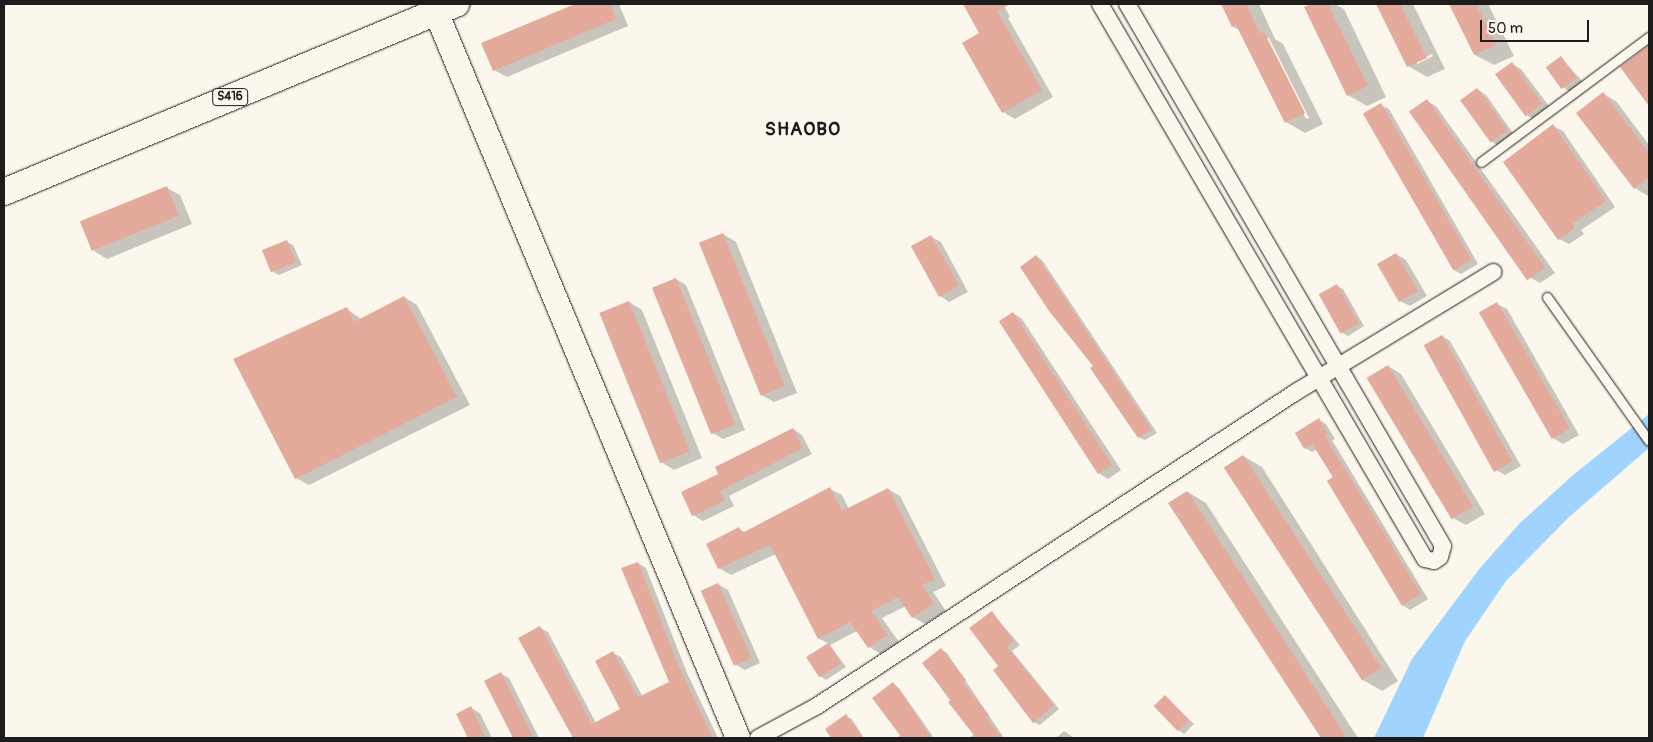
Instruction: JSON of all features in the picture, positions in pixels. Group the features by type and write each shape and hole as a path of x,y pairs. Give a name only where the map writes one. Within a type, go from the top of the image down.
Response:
{"main road":[{"name":"S416","path":"4,192 446,8"},
{"path":"446,8 738,738"}],"street":[{"path":"1100,4 1426,559 1434,561 1440,557 1443,546 1340,366 1126,4"},
{"path":"758,738 817,706 1319,378 1492,272"}],"lane":[{"path":"1481,162 1649,37"},
{"path":"1547,298 1649,440"}],"water":[{"path":"1649,414 1649,448 1569,517 1506,581 1465,641 1423,738 1374,738 1412,659 1480,568 1520,523 1572,476"}],"building":[{"path":"575,4 610,4 616,19 493,71 481,43"},
{"path":"963,4 1010,4 997,11 1042,90 1002,113 962,43 979,33"},
{"path":"1221,4 1246,4 1260,34 1264,32 1305,113 1285,123 1236,25 1232,27"},
{"path":"1311,4 1328,4 1368,86 1347,96 1304,7"},
{"path":"1376,4 1400,4 1427,58 1407,67"},
{"path":"1449,4 1476,4 1496,45 1474,55"},
{"path":"1649,45 1649,106 1620,67"},
{"path":"1561,56 1577,78 1561,89 1546,67"},
{"path":"1512,62 1543,104 1526,116 1495,74"},
{"path":"1477,88 1508,130 1491,142 1460,100"},
{"path":"1603,92 1649,153 1649,177 1634,189 1576,113"},
{"path":"1427,99 1545,268 1527,280 1409,112"},
{"path":"1381,103 1472,260 1453,270 1363,114"},
{"path":"1553,124 1606,201 1572,224 1575,228 1558,240 1503,162"},
{"path":"167,186 179,216 92,251 80,221"},
{"path":"723,233 785,386 761,396 699,243"},
{"path":"931,235 959,286 939,297 911,246"},
{"path":"287,240 296,262 271,272 262,250"},
{"path":"1396,253 1418,291 1399,302 1377,264"},
{"path":"1036,255 1151,429 1138,438 1090,368 1093,366 1049,311 1020,267"},
{"path":"676,278 735,424 711,434 652,288"},
{"path":"1337,284 1359,323 1340,334 1319,294"},
{"path":"404,296 457,397 295,479 233,359 347,307 354,322"},
{"path":"629,301 690,451 660,463 599,313"},
{"path":"1497,302 1570,428 1552,439 1479,312"},
{"path":"1013,312 1112,465 1098,474 999,321"},
{"path":"1442,335 1512,462 1494,472 1424,345"},
{"path":"1388,365 1473,506 1452,519 1367,378"},
{"path":"1319,418 1328,434 1325,436 1421,594 1402,606 1327,481 1333,477 1312,444 1304,449 1295,433"},
{"path":"793,428 803,448 720,491 725,501 692,516 681,492 718,474 715,467"},
{"path":"1243,455 1381,668 1362,681 1224,468"},
{"path":"830,487 842,511 888,488 935,579 922,585 934,604 912,618 898,597 871,611 888,635 868,648 850,622 818,639 770,545 718,569 706,544 739,527 742,533"},
{"path":"1187,491 1347,738 1321,738 1168,503"},
{"path":"638,562 679,667 713,738 573,738 518,638 540,626 592,724 620,709 595,661 613,651 638,697 669,682 621,568"},
{"path":"718,583 751,658 734,666 701,591"},
{"path":"992,611 1014,641 1007,647 1054,705 1033,723 993,670 998,666 969,628"},
{"path":"828,643 841,663 819,677 806,657"},
{"path":"941,648 966,680 963,683 989,715 986,717 1002,738 976,738 948,702 951,700 922,663"},
{"path":"501,672 534,738 513,738 484,681"},
{"path":"893,682 931,738 902,738 872,698"},
{"path":"1165,695 1189,720 1178,731 1153,706"},
{"path":"471,706 486,738 468,738 456,714"},
{"path":"846,714 863,738 831,738 825,729"}],"district":[{"name":"SHAOBO","path":"803,130"}]}
